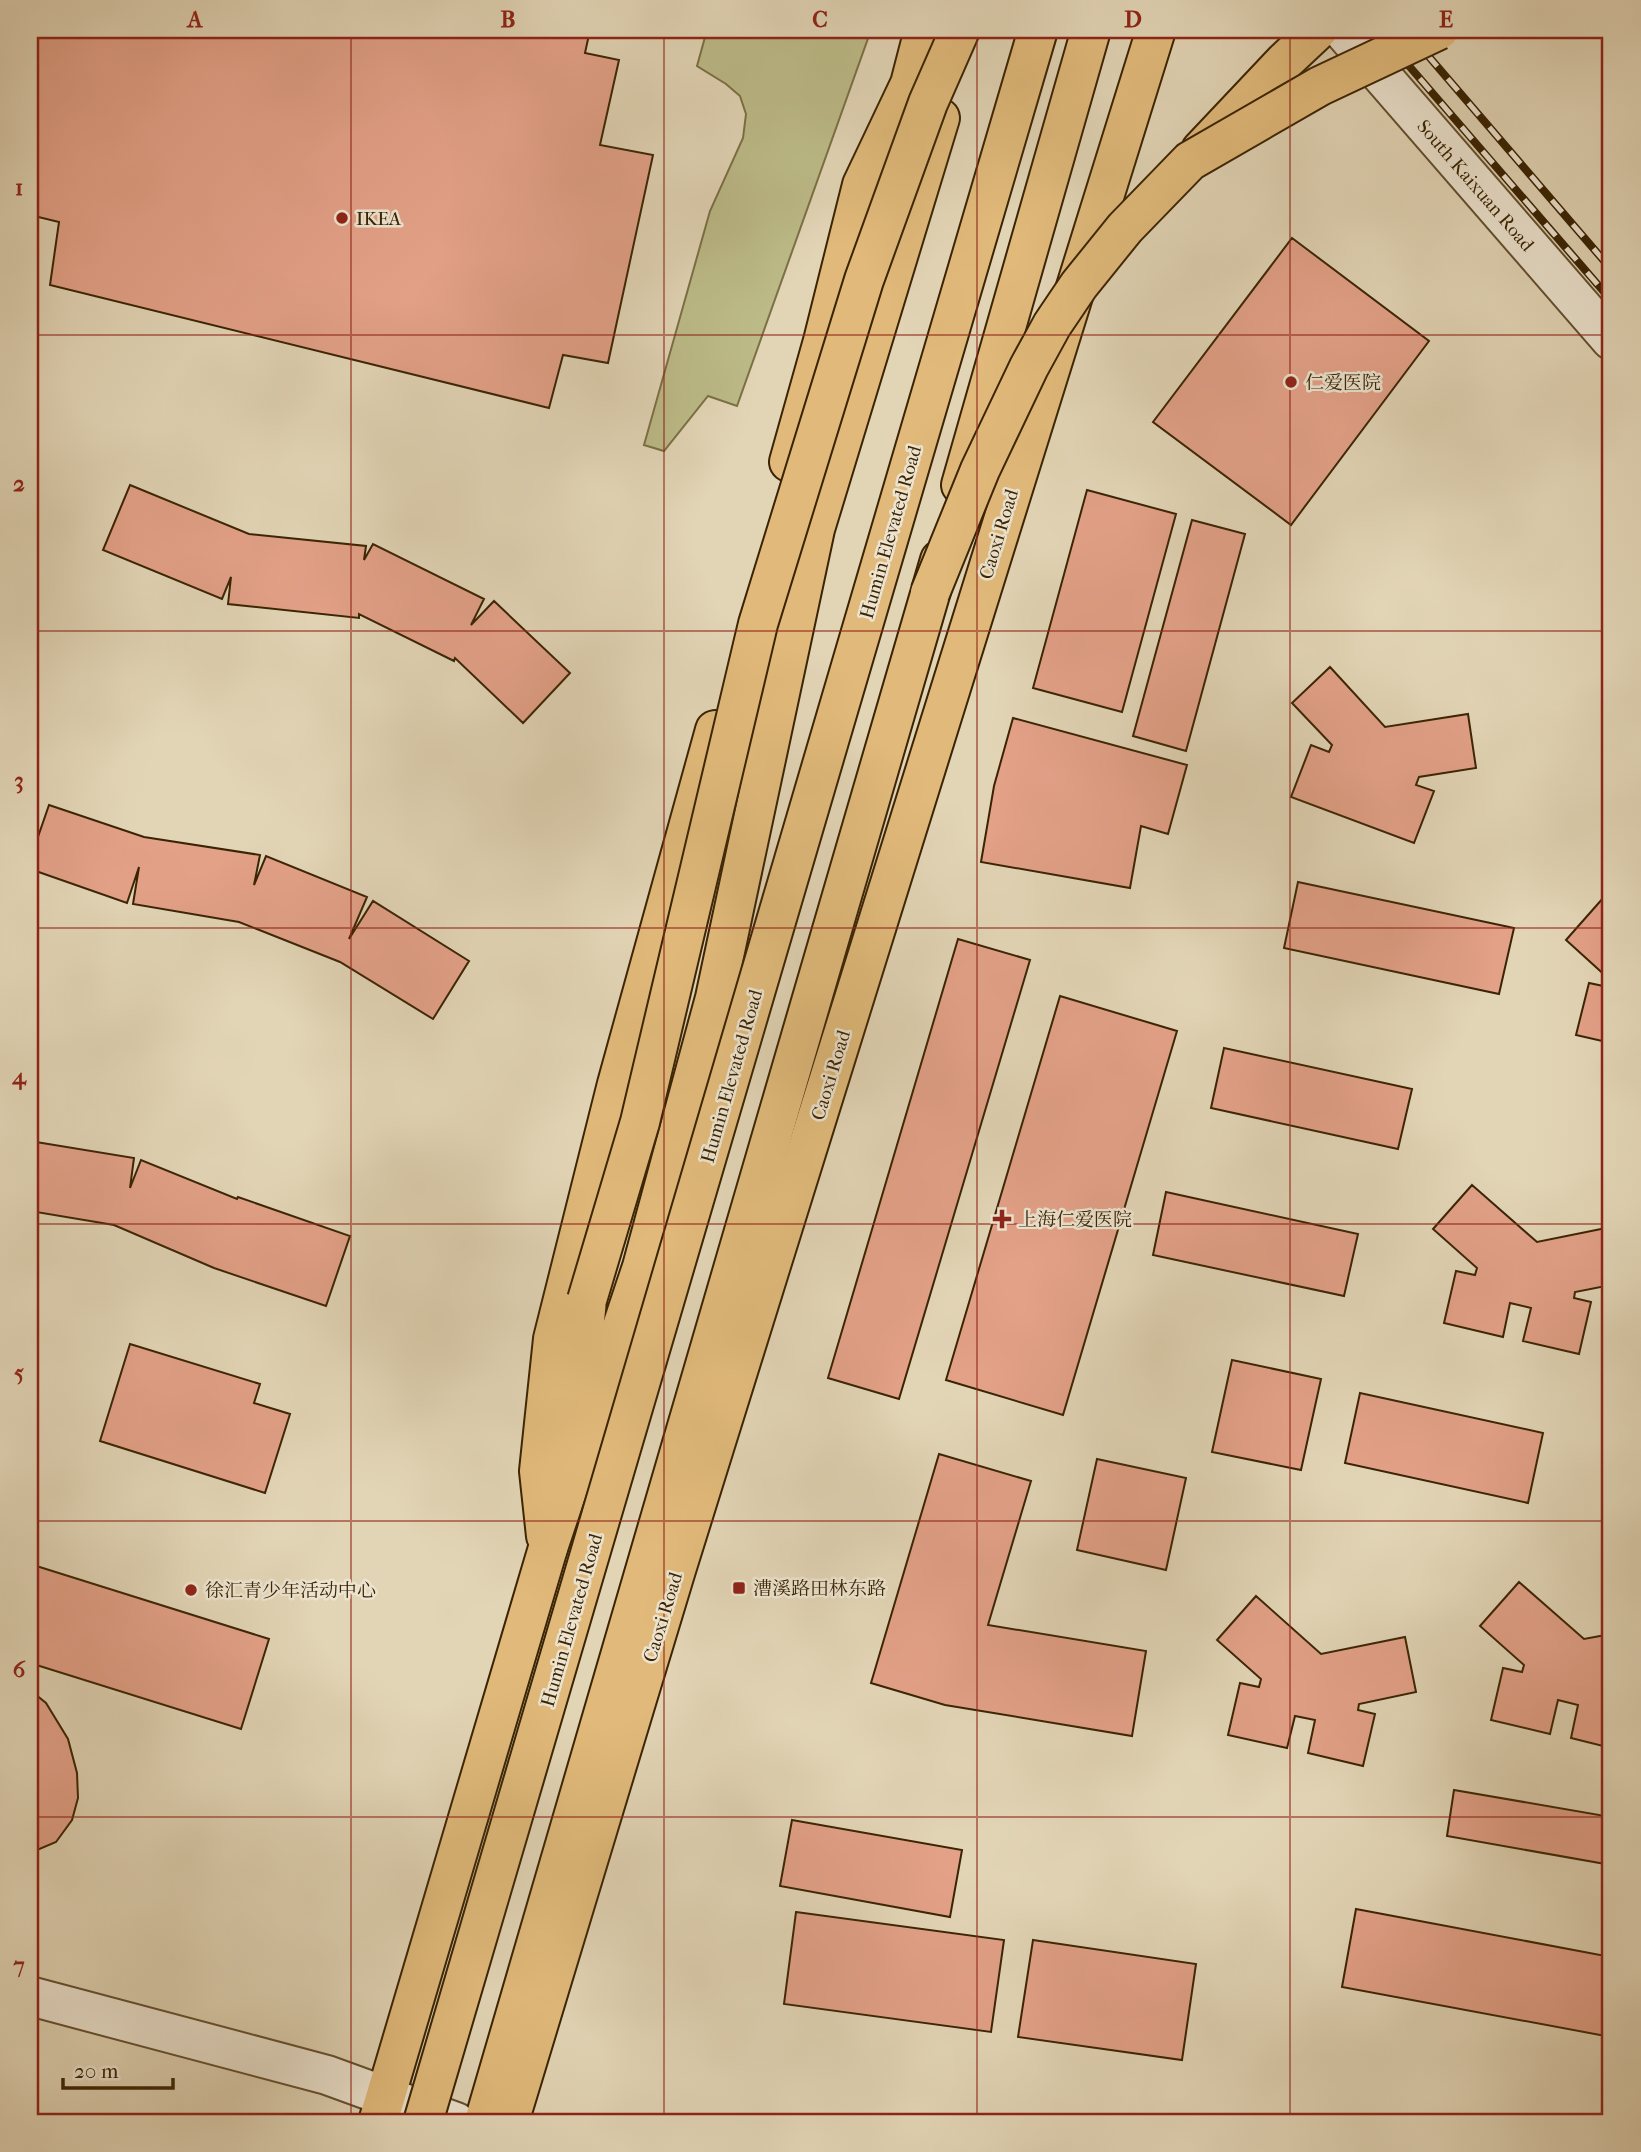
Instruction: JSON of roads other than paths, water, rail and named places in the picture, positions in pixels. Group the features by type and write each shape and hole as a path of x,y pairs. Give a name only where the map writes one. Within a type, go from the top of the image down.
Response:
{"main road":[{"path":"382,2109 548,1548 642,1267 715,998 910,84 924,30"},
{"path":"548,1548 580,1372 587,1300 643,1109 758,624 864,280 928,103 960,30"},
{"path":"815,529 968,30"},
{"name":"Humin Elevated Road","path":"423,2122 1038,30"},
{"path":"484,2122 930,593 1091,30"},
{"name":"Caoxi Road","path":"509,2122 676,1570 1156,30"},
{"path":"930,593 980,470 1029,367 1052,325 1079,285 1125,228 1318,30"},
{"path":"1190,161 1320,86 1439,30"},
{"path":"548,1548 539,1471 553,1339 617,1084 823,341 862,185 910,84"}],"street":[{"path":"948,91 954,30"},
{"name":"South Kaixuan Road","path":"1342,30 1611,340"},
{"path":"30,1996 327,2075 382,2109 456,2122"}],"railway":[{"path":"1378,30 1611,300"},
{"path":"1406,30 1611,269"}],"place":[{"name":"IKEA","path":"342,218"},
{"name":"仁爱医院","path":"1291,382"},
{"name":"上海仁爱医院","path":"1002,1219"},
{"name":"漕溪路田林东路","path":"739,1588"},
{"name":"徐汇青少年活动中心","path":"191,1590"}]}
